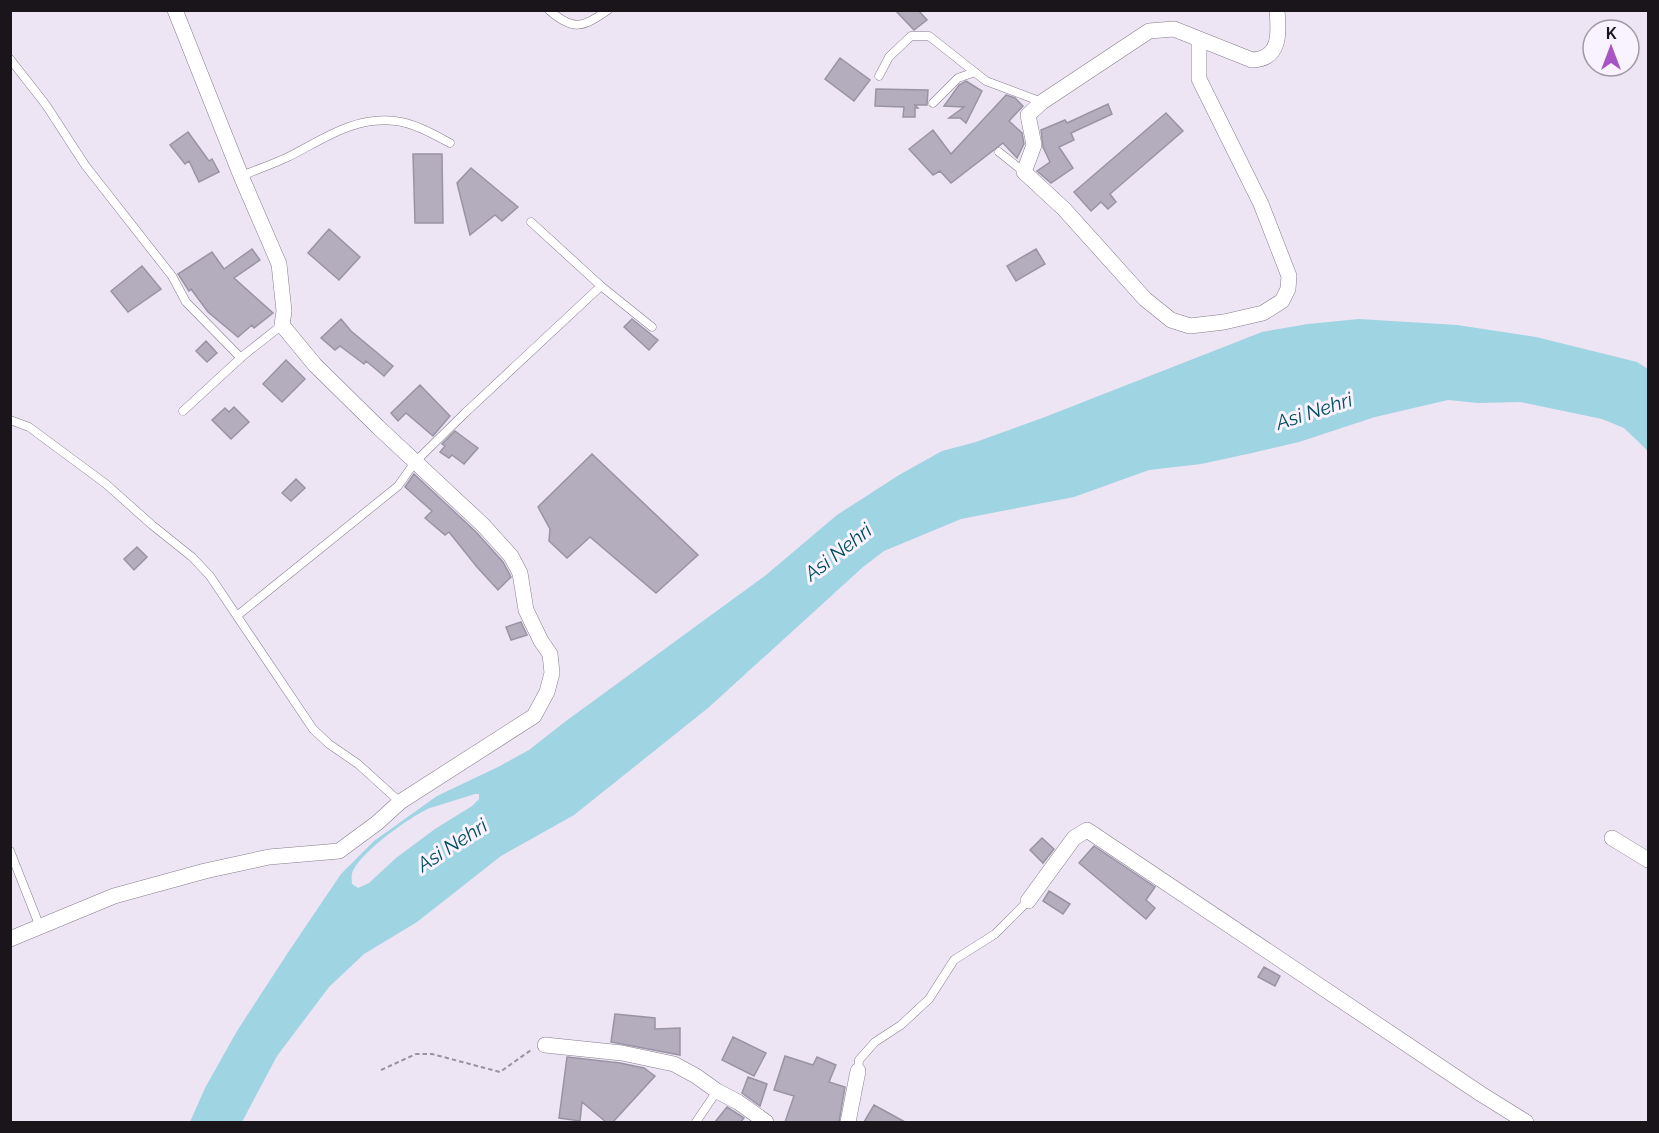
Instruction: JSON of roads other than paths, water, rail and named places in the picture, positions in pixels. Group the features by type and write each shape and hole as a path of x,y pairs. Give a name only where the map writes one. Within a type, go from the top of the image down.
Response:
{"street":[{"path":"10,939 114,896 205,871 269,857 339,851 377,823 400,802 534,716 547,692 552,673 550,654 526,610 520,573 511,556 483,525 315,365 282,325 284,311 279,264 241,176 175,10"},
{"path":"1199,40 1199,79 1261,204 1289,276 1288,289 1282,301 1263,314 1190,326 1171,320 1144,299 1064,209 1024,172 1035,145 1028,115 1042,102 1149,31 1174,29 1252,60 1264,60 1272,53 1278,37 1277,10"},
{"path":"1028,901 1074,838 1087,830 1509,1118 1526,1122"},
{"path":"1612,838 1648,860"},
{"path":"545,1046 622,1053 674,1064 738,1102 766,1122"},
{"path":"848,1122 858,1071"}],"lane":[{"path":"549,10 573,25 588,24 608,10"},
{"path":"879,76 889,57 911,36 929,36 986,81 1042,102"},
{"path":"10,59 46,105 85,165 172,276 186,302 241,358"},
{"path":"933,103 958,78 975,72"},
{"path":"241,176 287,157 351,124 372,120 396,121 417,126 450,143"},
{"path":"999,152 1024,172"},
{"path":"531,222 601,286 652,327"},
{"path":"238,615 398,486 415,462 601,286"},
{"path":"183,411 241,358 282,325"},
{"path":"10,420 29,427 106,484 192,557 210,576 238,615 313,729 329,744 358,764 400,802"},
{"path":"10,851 40,927"},
{"path":"858,1071 859,1060 875,1042 901,1024 929,999 954,960 995,934 1028,901"},
{"path":"696,1122 717,1091"}],"water":[{"name":"Asi Nehri","path":"1359,319 1457,325 1536,337 1637,362 1648,369 1648,451 1624,428 1602,419 1520,402 1478,403 1448,400 1375,417 1299,442 1201,464 1149,470 1074,497 961,519 884,551 863,567 708,708 574,815 501,856 417,922 364,954 329,987 277,1056 242,1122 190,1122 205,1088 237,1031 341,874 374,841 437,796 529,750 766,575 837,515 899,475 942,451 976,442 1045,417 1262,332 1308,324","holes":["479,794 479,799 472,806 435,829 396,858 369,883 358,888 352,884 352,874 364,856 398,827 430,808"]}]}
